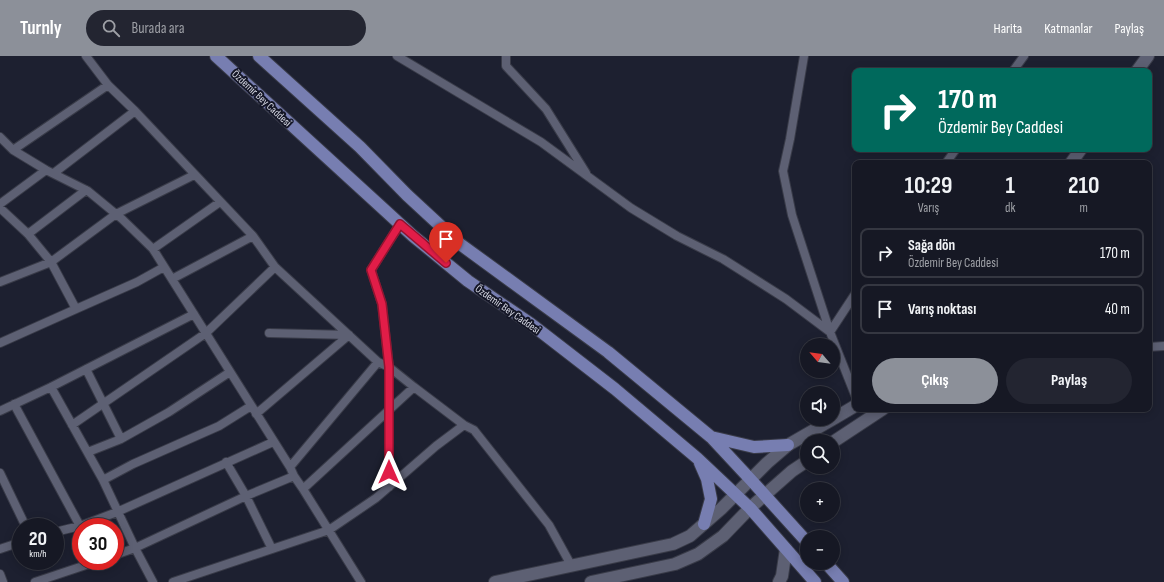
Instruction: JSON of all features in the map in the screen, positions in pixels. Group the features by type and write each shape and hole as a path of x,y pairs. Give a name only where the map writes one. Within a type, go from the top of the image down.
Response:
{"main road":[{"name":"Özdemir Bey Caddesi","path":"216,56 400,224 468,281 531,324 615,389 697,458 750,508 815,582"},
{"path":"259,56 360,147 407,195 460,244 608,352 711,437 800,534"},
{"path":"1139,68 1148,56"},
{"path":"840,415 852,408"},
{"path":"840,437 878,412"},
{"path":"495,582 673,544 690,536 721,509 767,463 788,445 821,426"},
{"path":"711,437 754,447 788,445"},
{"path":"697,458 707,479 711,499 704,524"},
{"path":"591,582 675,564 698,554 723,536 750,508 800,466"},
{"path":"780,582 786,549"},
{"path":"832,570 843,582"}],"street":[{"path":"86,56 108,85 135,111 252,236 275,267 348,336 378,362 389,367 414,388 464,425 474,430 549,525 572,565"},
{"path":"397,56 541,142 630,208 677,236 723,259 786,299 830,332"},
{"path":"506,56 506,66 546,109 589,178"},
{"path":"804,56 783,171 792,215 830,332 852,387"},
{"path":"1015,68 1024,56"},
{"path":"13,150 108,85"},
{"path":"54,174 135,111"},
{"path":"0,137 13,150 46,170 86,190 122,219 152,249 273,442 290,466 294,476 361,582"},
{"path":"0,204 46,170"},
{"path":"0,282 52,262 116,214 194,174"},
{"path":"28,234 86,190"},
{"path":"152,249 220,202"},
{"path":"0,208 28,234 52,262 76,309"},
{"path":"388,487 389,367 382,304 371,270 400,224"},
{"path":"172,279 252,236"},
{"path":"0,343 137,282 164,267"},
{"path":"72,425 206,333 275,267"},
{"path":"830,332 852,299"},
{"path":"0,411 51,387 194,314"},
{"path":"269,333 348,336"},
{"path":"256,414 348,336"},
{"path":"1152,347 1164,346"},
{"path":"290,466 378,362"},
{"path":"86,369 121,439"},
{"path":"88,452 121,439 169,412 230,372"},
{"path":"51,387 103,480 117,512 153,582"},
{"path":"303,489 414,388"},
{"path":"14,404 76,518"},
{"path":"103,480 133,464 219,426 251,406"},
{"path":"173,582 329,530 376,498 436,446 464,425"},
{"path":"101,518 273,442"},
{"path":"226,462 246,496 272,549"},
{"path":"0,473 22,518"},
{"path":"124,552 246,496 294,476"},
{"path":"0,549 12,545"},
{"path":"35,582 72,570"},
{"path":"0,574 3,582"}],"route":[{"path":"389,472 389,367 382,304 371,270 400,224 446,263"}]}
